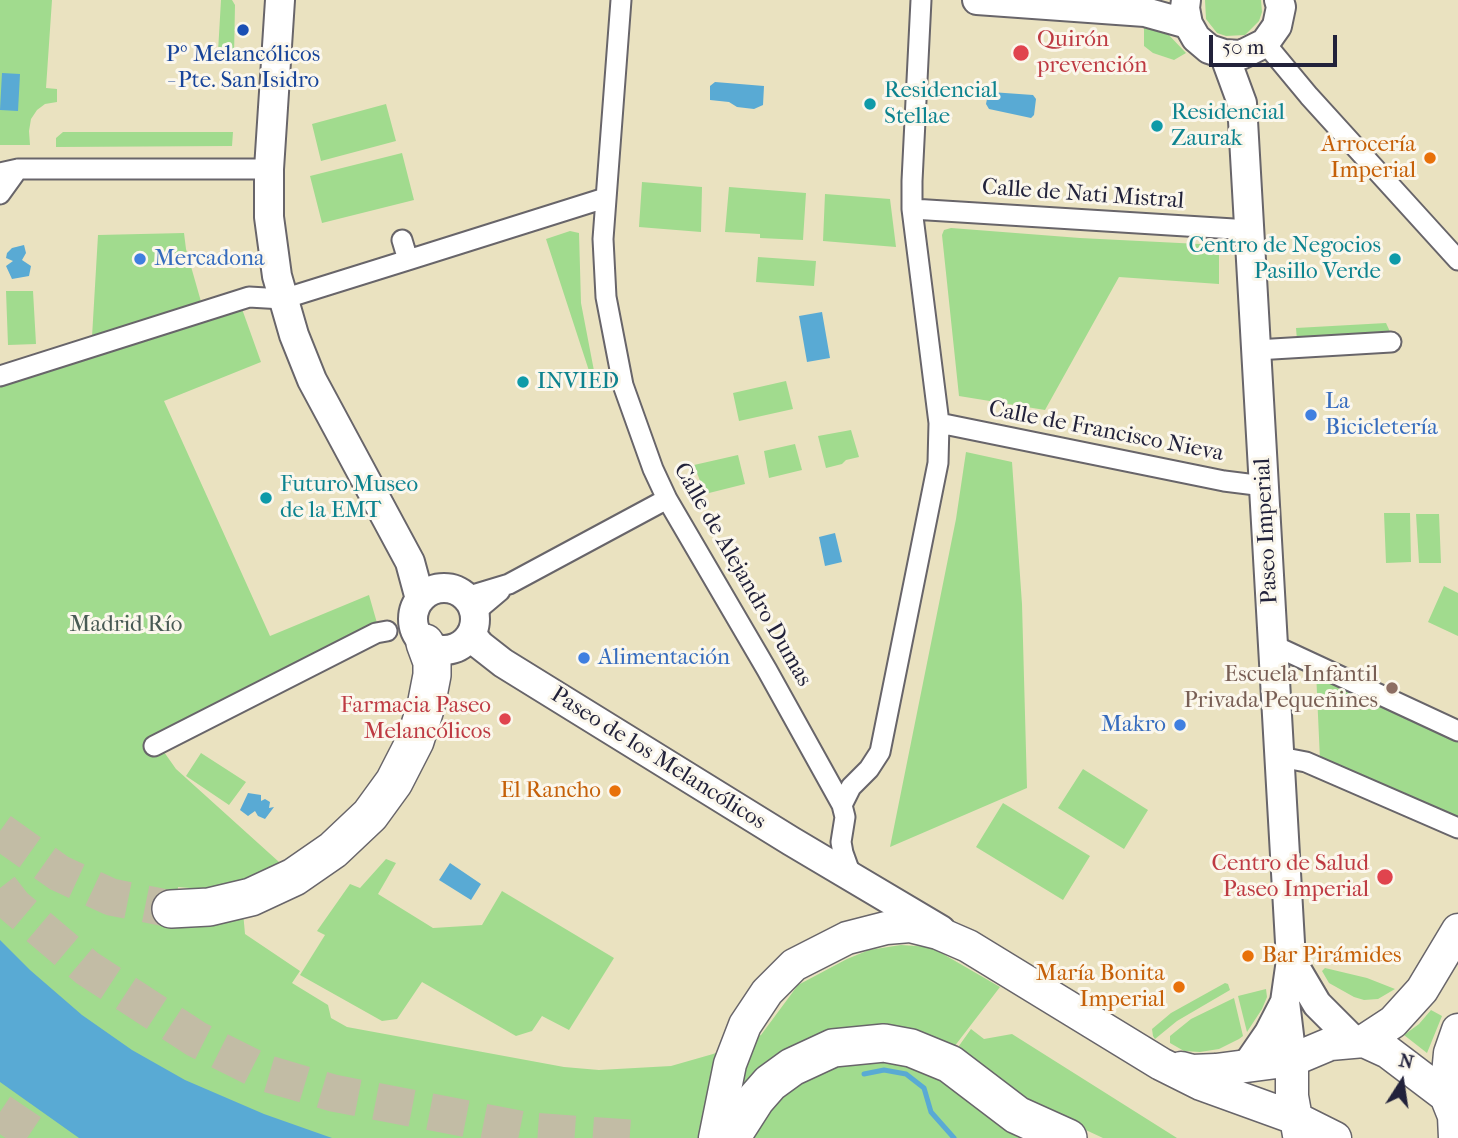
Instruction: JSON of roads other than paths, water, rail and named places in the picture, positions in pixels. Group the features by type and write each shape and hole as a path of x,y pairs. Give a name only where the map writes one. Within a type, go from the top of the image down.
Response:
{"highway":[{"path":"171,909 209,907 251,897 294,877 333,850 370,815 394,782 415,741 432,675 432,662 425,643"},
{"path":"732,1138 756,1099 770,1083 792,1067 834,1048 884,1043 911,1048 950,1064 1017,1115 1068,1138"}],"main road":[{"path":"715,1138 730,1064 746,1025 767,992 793,965 847,938 886,928 910,926 938,933 968,946 1161,1063 1201,1084 1297,1128 1335,1138"},
{"path":"1161,1063 1192,1071 1292,1060 1330,1044 1358,1041 1393,1022 1422,990 1458,930"},
{"path":"1455,1138 1450,1053 1458,1030"},
{"path":"1358,1041 1388,1052 1451,1101"},
{"path":"1292,1060 1291,1085 1297,1128"}],"street":[{"path":"280,0 268,169 269,217 277,276 294,335 312,380 428,594"},
{"name":"Calle de Alejandro Dumas","path":"621,0 603,239 606,297 623,384 653,469 667,499 842,805 845,822 842,831 843,853 852,878"},
{"path":"842,805 857,778 869,769 880,752 938,463 939,424 912,209 921,0"},
{"path":"976,0 1157,6 1187,12 1196,38 1209,49 1224,54 1241,55 1261,46 1458,260"},
{"name":"Paseo Imperial","path":"1242,103 1261,46 1277,26 1282,2"},
{"name":"Paseo Imperial","path":"1224,54 1242,103 1291,960 1284,1002 1269,1033 1247,1065"},
{"path":"0,194 9,171 268,169"},
{"path":"0,376 249,297 283,299 605,198"},
{"name":"Calle de Nati Mistral","path":"912,209 1250,230"},
{"path":"402,240 408,260"},
{"path":"1256,350 1391,342"},
{"name":"Calle de Francisco Nieva","path":"939,424 1224,481 1264,486"},
{"path":"428,594 413,617 418,636 434,648 454,648 463,643 470,616 509,584 667,499"},
{"path":"428,594 458,591 470,616"},
{"name":"Paseo de los Melancólicos","path":"470,616 486,651 503,663 852,878 968,946"},
{"path":"154,746 376,633 387,631"},
{"path":"1273,645 1458,731"},
{"path":"1280,757 1306,762 1458,828"},
{"path":"827,776 857,778"},
{"path":"811,853 842,831"},
{"name":"Paseo Imperial","path":"1291,960 1317,1004 1358,1041"},
{"name":"Paseo Imperial","path":"1284,1002 1292,1060"}],"water":[{"path":"2,73 20,74 18,111 0,110"},
{"path":"715,82 764,86 763,105 754,109 710,100 710,86"},
{"path":"991,92 1033,95 1036,99 1034,115 1031,118 989,109 986,104"},
{"path":"24,245 26,253 22,260 31,266 29,276 12,279 6,266 13,261 6,258 7,253 12,248"},
{"path":"822,312 830,358 807,362 799,316"},
{"path":"835,533 842,562 825,566 819,537"},
{"path":"248,793 261,795 261,801 265,799 270,802 269,808 274,807 265,819 255,811 248,816 240,810"},
{"path":"450,863 481,884 471,900 439,880"},
{"path":"0,940 82,1015 132,1050 185,1080 264,1114 332,1138 79,1138 0,1082"}],"waterway":[{"path":"864,1074 884,1070 906,1074 924,1088 931,1112 954,1138"}],"tunnel":[{"path":"0,831 59,873 111,897 171,909"},
{"path":"0,888 14,906 87,968 196,1039 262,1072 333,1093 530,1131 630,1138"},
{"path":"0,1112 39,1138"}],"place":[{"name":"Pº Melancólicos - Pte. San Isidro","path":"243,30"},
{"name":"Quirón prevención","path":"1021,53"},
{"name":"Residencial Stellae","path":"870,104"},
{"name":"Residencial Zaurak","path":"1157,126"},
{"name":"Arrocería Imperial","path":"1430,158"},
{"name":"Mercadona","path":"140,259"},
{"name":"Centro de Negocios Pasillo Verde","path":"1395,259"},
{"name":"INVIED","path":"523,382"},
{"name":"La Bicicletería","path":"1311,415"},
{"name":"Futuro Museo de la EMT","path":"266,498"},
{"name":"Alimentación","path":"584,658"},
{"name":"Escuela Infantil Privada Pequeñines","path":"1392,688"},
{"name":"Farmacia Paseo Melancólicos","path":"505,719"},
{"name":"Makro","path":"1180,725"},
{"name":"El Rancho","path":"615,791"},
{"name":"Centro de Salud Paseo Imperial","path":"1385,877"},
{"name":"Bar Pirámides","path":"1248,956"},
{"name":"María Bonita Imperial","path":"1179,987"}],"park label":[{"name":"Madrid Río","path":"126,625"}]}
